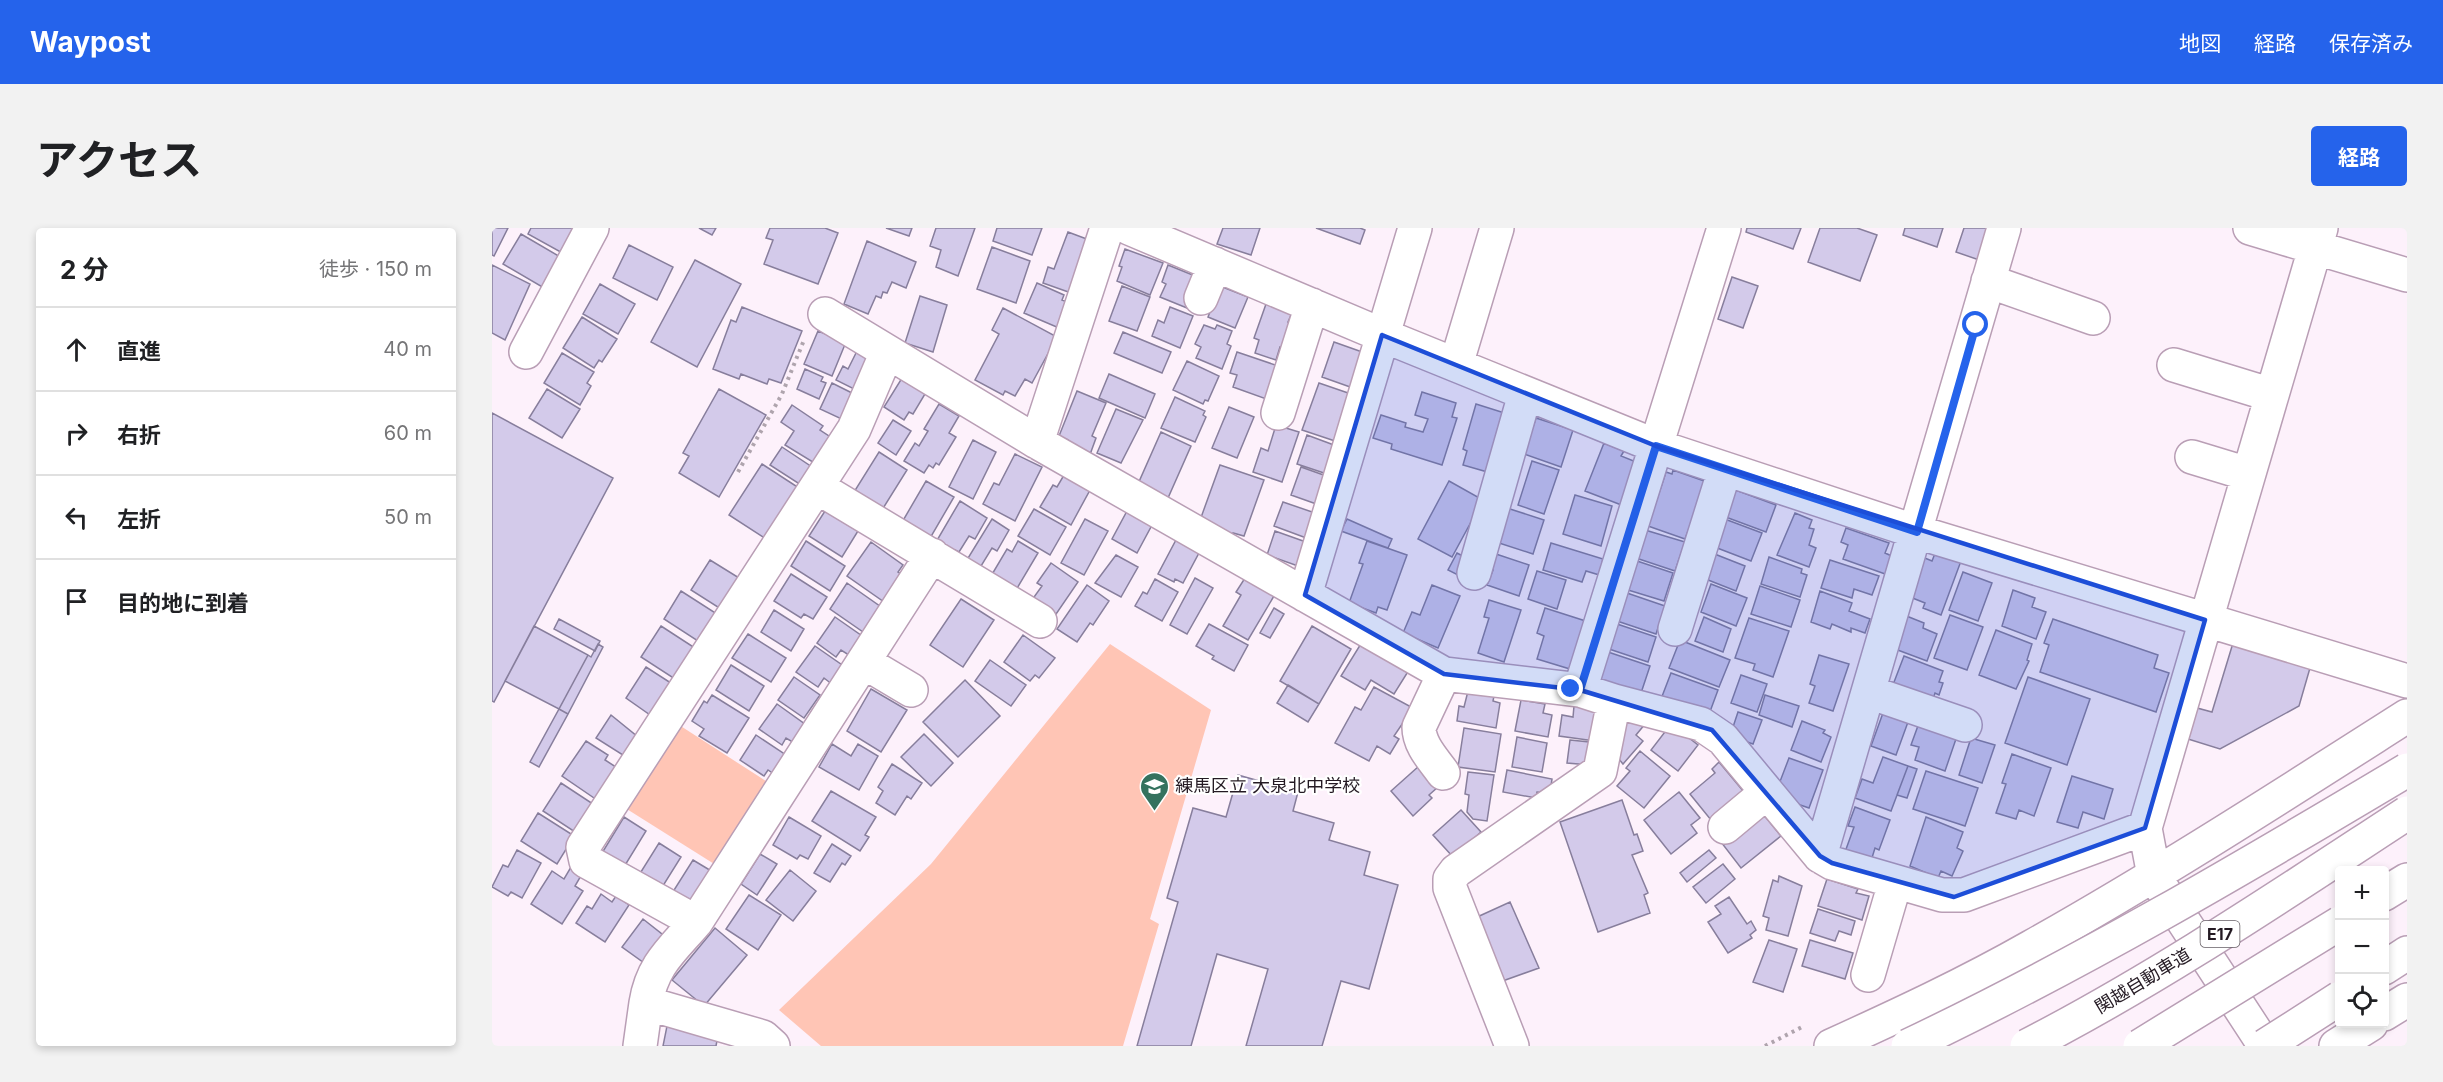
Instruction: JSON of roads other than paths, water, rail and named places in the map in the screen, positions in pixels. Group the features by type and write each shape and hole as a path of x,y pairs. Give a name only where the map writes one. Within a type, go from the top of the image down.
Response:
{"main road":[{"path":"526,352 592,228"},
{"path":"1037,442 1107,228"},
{"path":"1129,228 1382,335 1656,446 1917,532 2407,681"},
{"path":"1305,595 1415,228"},
{"path":"1456,365 1497,228"},
{"path":"1580,690 1724,228"},
{"path":"1820,856 1917,532 2004,228"},
{"path":"2250,228 2318,238 2407,275"},
{"path":"2318,238 2145,828 2154,876 2265,1046 2335,1001"},
{"path":"1200,298 1215,264"},
{"path":"1989,281 2093,318"},
{"path":"1278,413 1312,305"},
{"path":"817,322 887,352 1037,442 1444,674 1580,690 1701,724 1723,739 1820,856 1832,863 1942,896 1964,895 2145,828"},
{"path":"696,922 586,861 583,847 854,429 887,352"},
{"path":"2174,365 2272,395"},
{"path":"1474,573 1526,394"},
{"path":"2192,457 2248,474"},
{"path":"1675,629 1725,469"},
{"path":"817,487 1040,621"},
{"path":"640,1046 651,976 696,922 932,555"},
{"path":"864,662 911,690"},
{"path":"1443,773 1423,746 1419,737 1419,727 1444,674"},
{"path":"1869,692 1965,725"},
{"path":"1512,1046 1450,888 1450,879 1456,871 1600,771 1614,701"},
{"path":"1831,1046 1904,1013 2029,948 2154,876 2407,716"},
{"path":"1908,1046 2012,996 2180,904 2407,770"},
{"path":"1725,827 1767,792"},
{"name":"関越自動車道","path":"2027,1046 2086,1016 2254,913 2407,813"},
{"path":"2389,891 2407,880"},
{"path":"1868,975 1895,883"},
{"path":"2140,1046 2335,926"},
{"path":"2389,965 2407,953"},
{"path":"2389,1011 2407,1000"},
{"path":"646,1003 764,1037 773,1046"},
{"path":"2336,1046 2363,1028"}],"place":[{"name":"練馬区立 大泉北中学校","path":"1154,812"}]}
